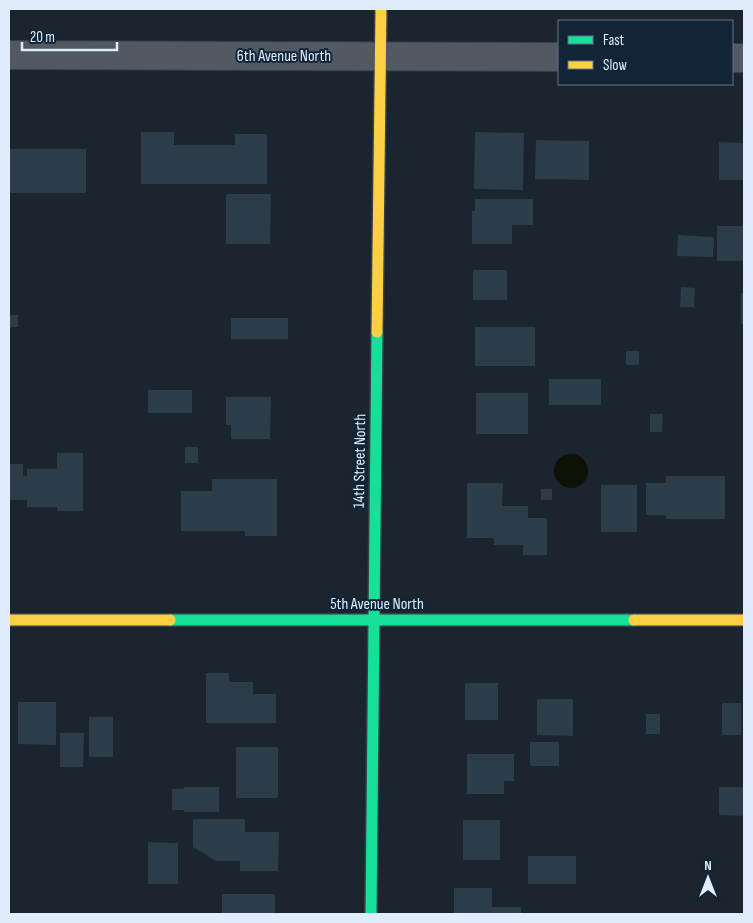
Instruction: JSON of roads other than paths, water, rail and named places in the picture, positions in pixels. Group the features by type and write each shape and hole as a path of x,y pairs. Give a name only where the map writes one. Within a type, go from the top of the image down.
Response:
{"street":[{"name":"14th Street North","path":"370,914 381,9"},
{"name":"6th Avenue North","path":"9,55 558,57"},
{"name":"5th Avenue North","path":"9,620 744,620"}]}
